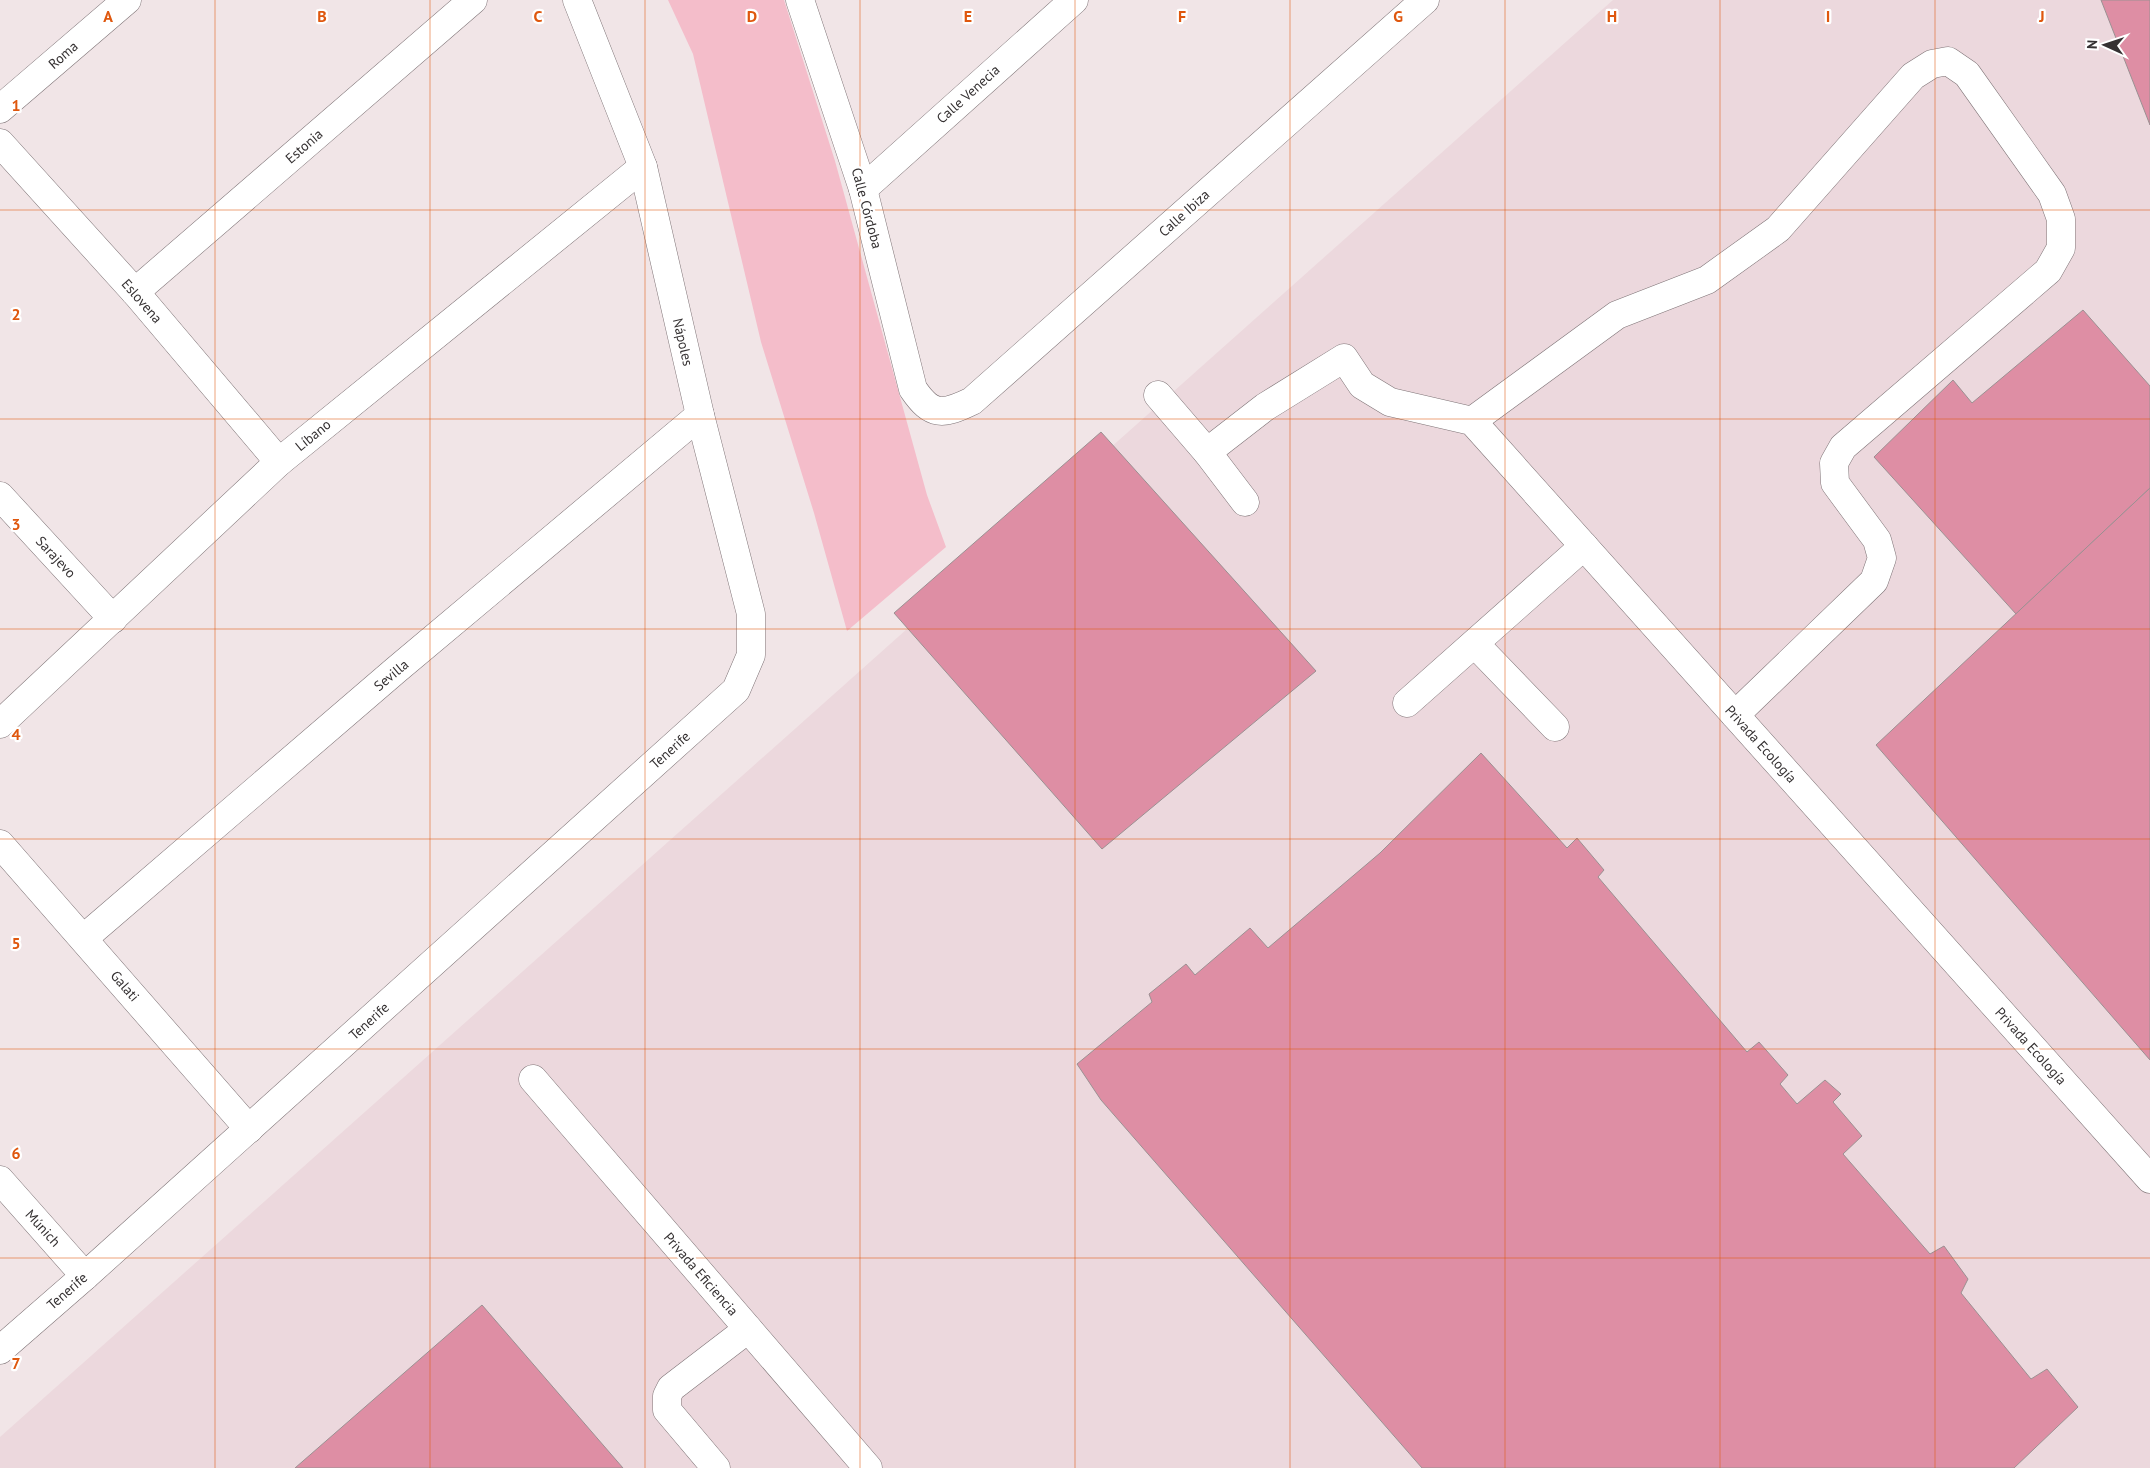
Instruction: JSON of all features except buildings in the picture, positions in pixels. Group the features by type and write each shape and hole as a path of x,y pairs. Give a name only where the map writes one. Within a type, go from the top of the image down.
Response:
{"street":[{"name":"Roma","path":"0,109 127,0"},
{"name":"Estonia","path":"135,292 473,0"},
{"name":"Nápoles","path":"577,0 643,167 700,415 751,614 751,655 736,690"},
{"name":"Calle Córdoba","path":"800,0 863,189 913,389 924,405 936,411"},
{"name":"Calle Venecia","path":"863,189 1074,0"},
{"name":"Calle Ibiza","path":"936,411 951,411 972,401 1425,0"},
{"path":"1207,452 1265,407 1344,358 1362,385 1390,402 1472,421 1617,315 1707,280 1778,229 1913,76 1932,64 1948,62 1967,74 2052,194 2061,220 2061,248 2048,270 1843,447 1834,463 1835,482 1878,540 1882,558 1874,581 1735,715"},
{"name":"Eslovena","path":"0,143 135,292 280,462"},
{"name":"Líbano","path":"0,724 280,462 643,167"},
{"path":"1158,395 1207,452 1245,502"},
{"name":"Sevilla","path":"84,938 396,670 700,415"},
{"name":"Privada Ecología","path":"1472,421 2150,1179"},
{"name":"Sarajevo","path":"0,496 113,618"},
{"path":"1407,703 1584,546"},
{"path":"1475,644 1555,727"},
{"name":"Tenerife","path":"0,1350 249,1129 736,690"},
{"name":"Galati","path":"0,844 249,1129"},
{"name":"Privada Eficiencia","path":"533,1079 868,1468"},
{"name":"Múnich","path":"0,1180 85,1276"},
{"path":"716,1468 667,1410 667,1396 671,1388 748,1329"}],"shaded area":[{"path":"668,0 784,0 835,161 927,495 946,547 847,631 814,513 761,342 693,54"},
{"path":"1613,0 2150,0 2150,1468 0,1468 0,1437"}]}
